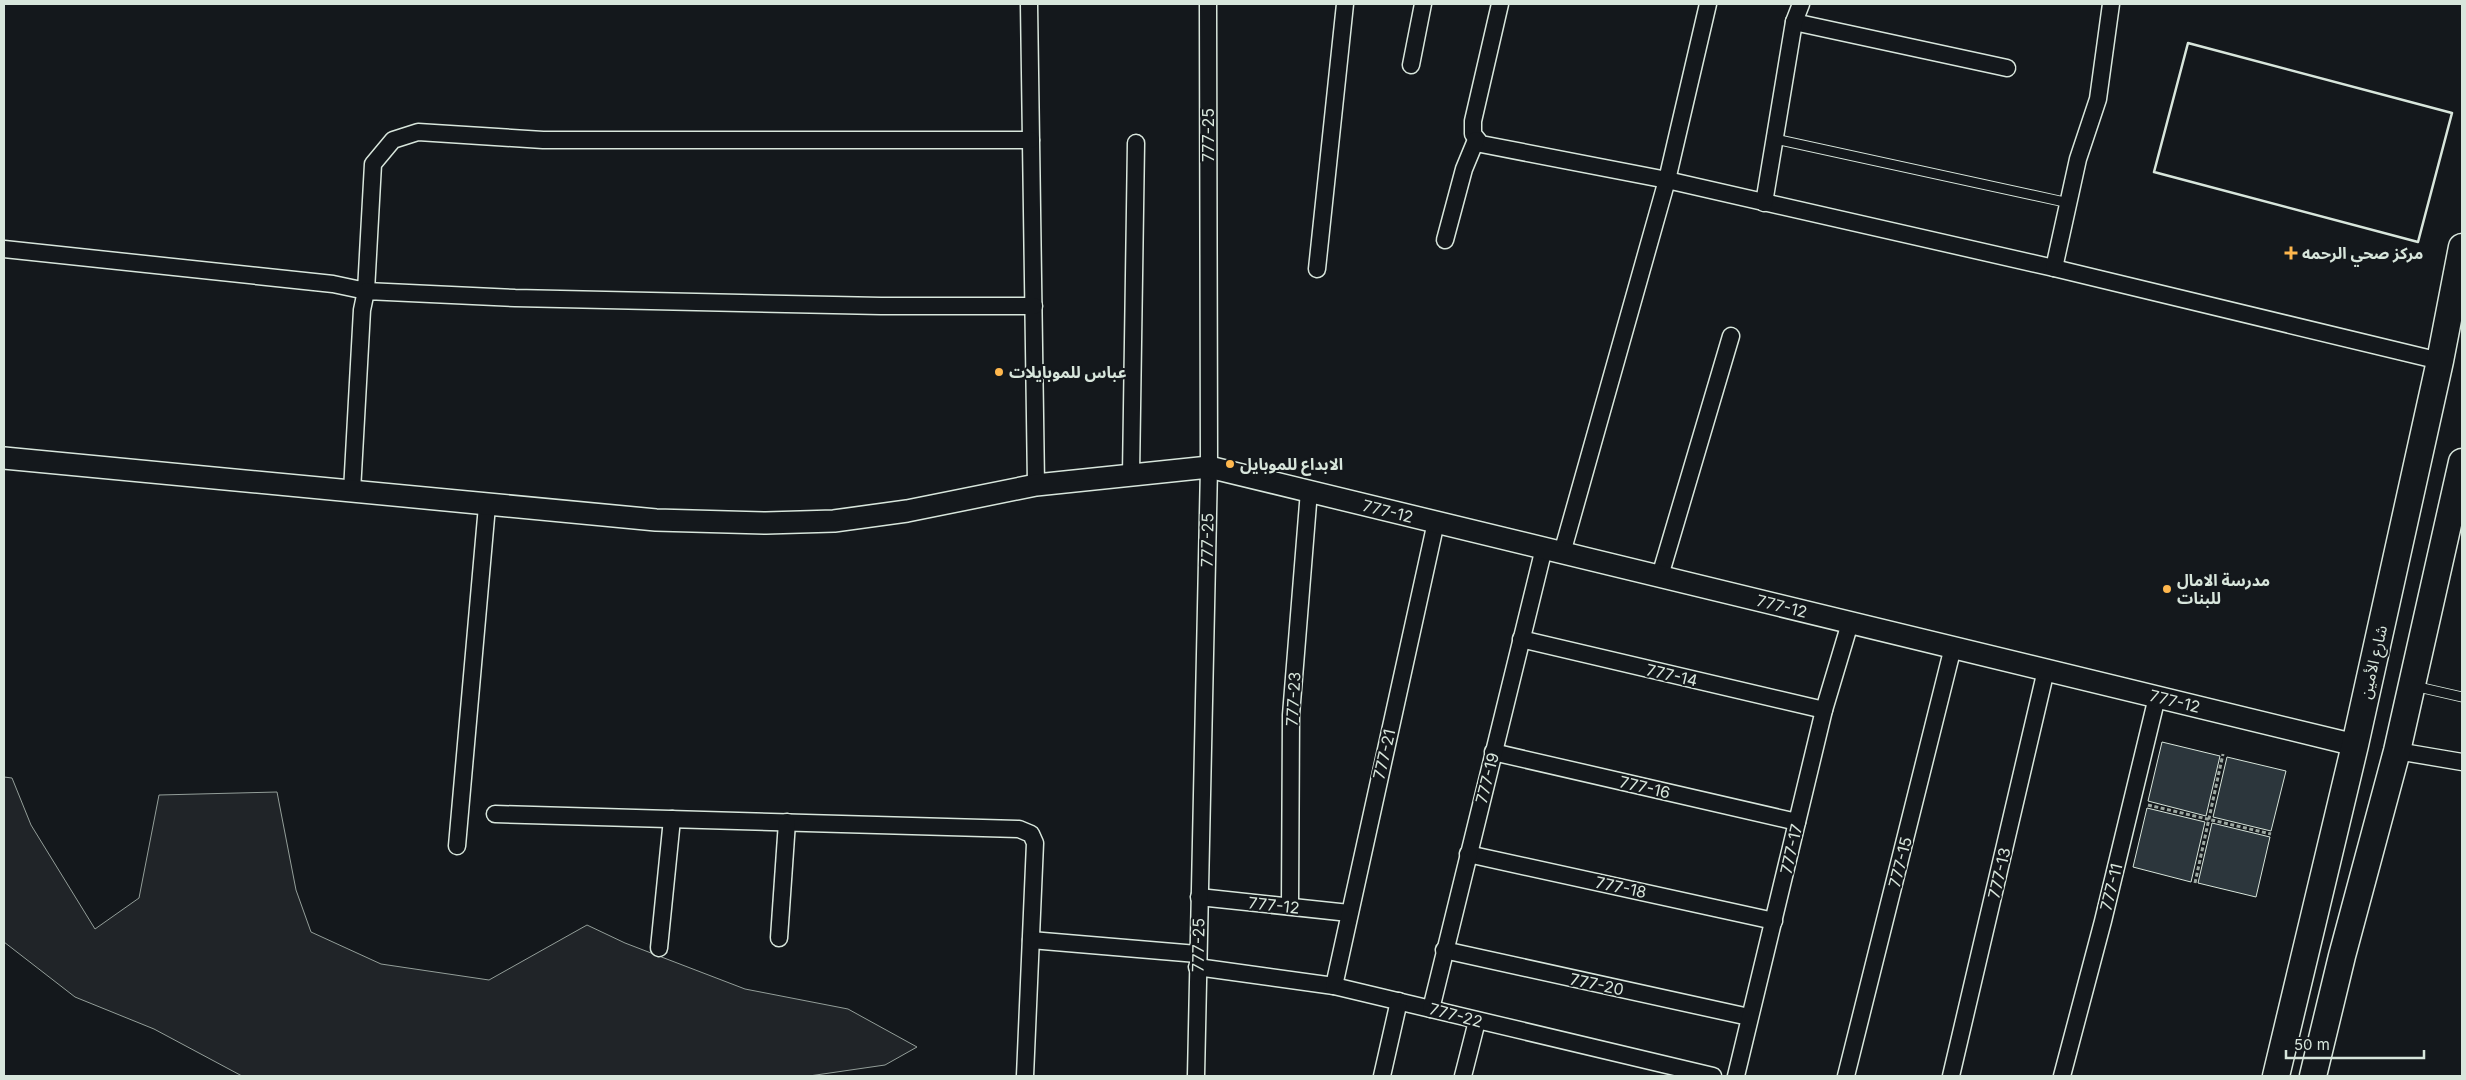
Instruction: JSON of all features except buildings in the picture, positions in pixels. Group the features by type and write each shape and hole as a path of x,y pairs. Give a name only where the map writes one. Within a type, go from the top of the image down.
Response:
{"main road":[{"name":"شارع الأمين","path":"2276,1076 2354,744 2440,361 2462,247"},
{"path":"2313,1076 2342,956 2397,751 2462,462"},
{"path":"2306,948 2342,956"}],"street":[{"path":"1029,4 1036,485"},
{"name":"777-25","path":"1196,1076 1209,467 1208,4"},
{"path":"1317,269 1345,4"},
{"path":"1411,65 1423,4"},
{"path":"1500,4 1473,121 1473,134 1476,140 1490,147 1667,180 2054,268 2440,361"},
{"name":"777-19","path":"1431,1009 1521,639 1553,550 1667,180 1708,4"},
{"path":"1764,203 1794,22 1801,4"},
{"path":"2054,268 2078,159 2098,99 2111,4"},
{"path":"1794,22 2007,68"},
{"path":"352,490 362,310 366,291 373,164 392,140 418,132 543,140 1031,140"},
{"path":"1446,240 1464,169 1476,140"},
{"path":"1131,476 1136,143"},
{"path":"4,249 324,283 366,291 515,298 871,306 1034,306"},
{"path":"1660,576 1731,336"},
{"path":"4,458 352,490 487,506 656,520 766,523 834,521 907,512 1036,485 1209,467"},
{"name":"777-12","path":"1209,467 2354,744"},
{"name":"777-23","path":"1290,906 1291,715 1309,491"},
{"path":"457,846 487,506"},
{"name":"777-21","path":"1334,986 1436,522"},
{"name":"777-17","path":"1736,1076 1824,710 1850,622"},
{"name":"777-14","path":"1521,639 1824,710"},
{"name":"777-15","path":"1846,1076 1953,648"},
{"name":"777-13","path":"1951,1076 2046,670"},
{"name":"777-11","path":"2062,1076 2103,921 2157,697"},
{"path":"2397,751 2462,762"},
{"name":"777-16","path":"1493,752 1797,822"},
{"path":"495,814 1019,829 1031,834 1035,843 1025,1076"},
{"path":"659,948 672,819"},
{"path":"779,938 787,822"},
{"name":"777-18","path":"1468,854 1774,920"},
{"name":"777-12","path":"1199,897 1349,913"},
{"name":"777-22","path":"1031,940 1197,961 1334,986 1713,1076"},
{"name":"777-20","path":"1444,950 1749,1017"},
{"path":"1382,1076 1399,1001"},
{"path":"1463,1076 1477,1021"}],"lane":[{"path":"1775,139 2068,203"},
{"path":"2411,686 2462,696"}],"path":[{"path":"2195,883 2223,754"},
{"path":"2146,805 2271,834"}],"shaded area":[{"path":"4,777 12,778 31,825 95,929 139,898 159,795 277,792 296,890 311,932 381,964 489,980 587,925 625,943 745,989 848,1009 917,1047 885,1065 809,1076 242,1076 154,1029 75,997 4,942"}],"wall":[{"path":"2188,43 2452,113 2418,242 2154,172 2188,43"}],"place":[{"name":"مركز صحي الرحمه","path":"2291,253"},
{"name":"عباس للموبايلات","path":"999,372"},
{"name":"الابداع للموبايل","path":"1230,464"},
{"name":"مدرسة الامال للبنات","path":"2167,589"}]}
